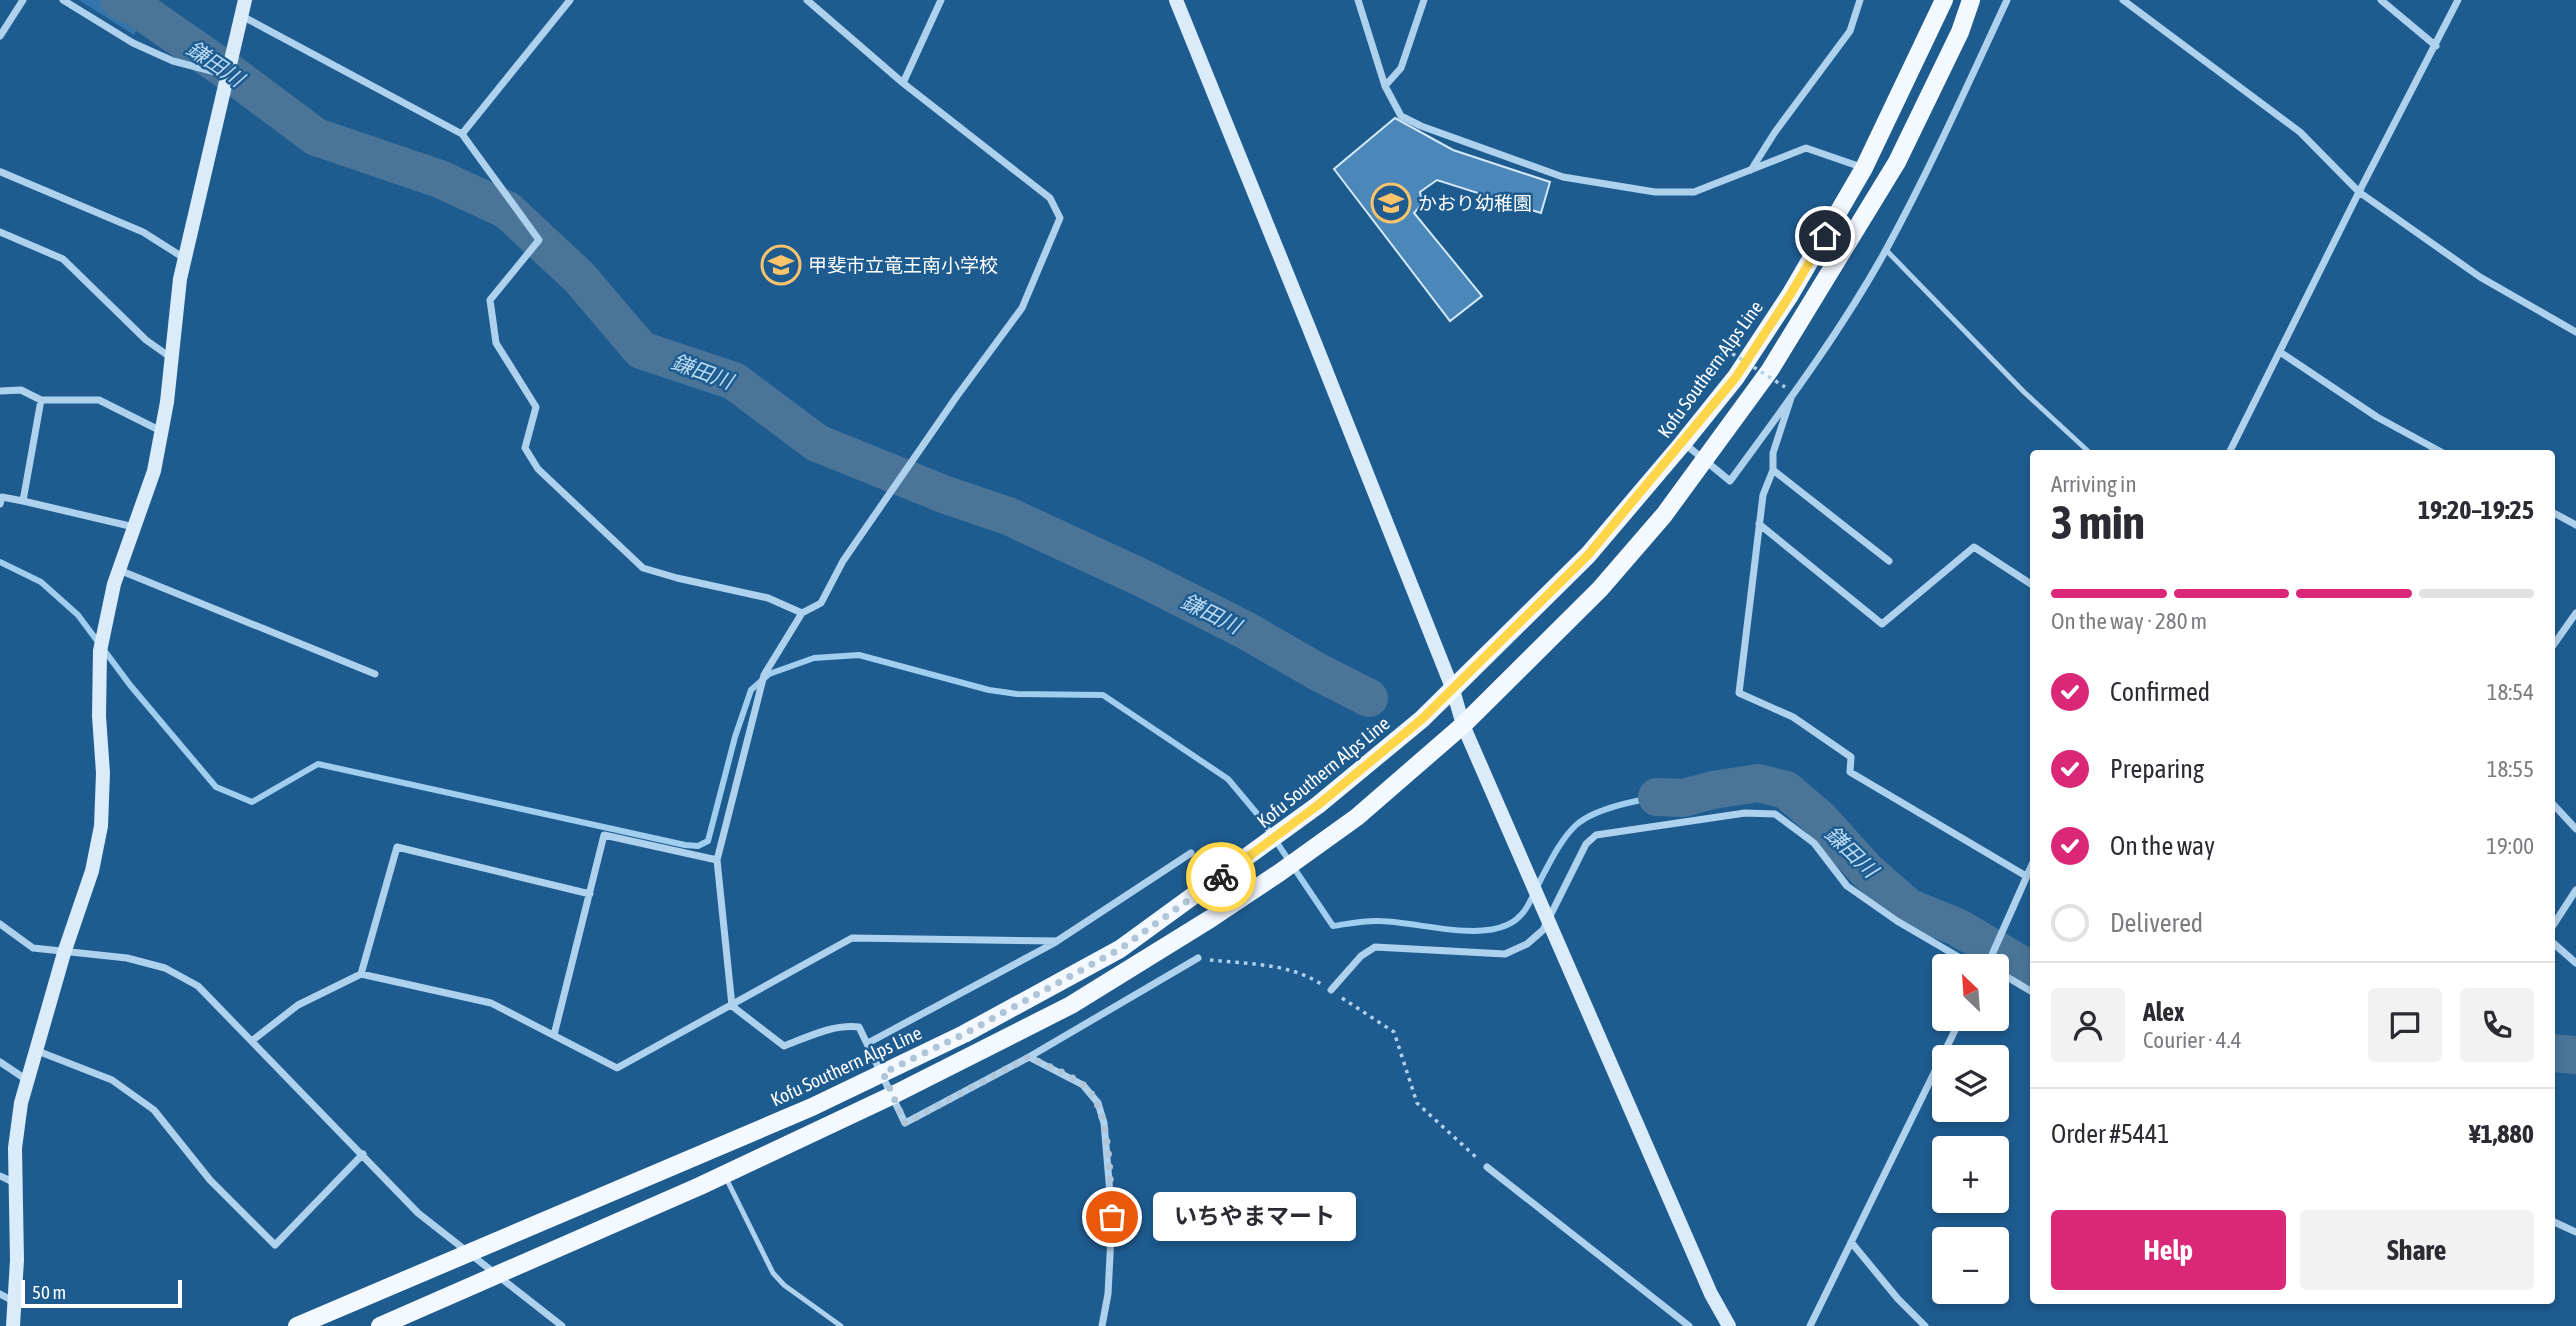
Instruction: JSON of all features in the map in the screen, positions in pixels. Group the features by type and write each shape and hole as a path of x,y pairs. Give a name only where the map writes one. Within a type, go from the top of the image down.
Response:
{"main road":[{"name":"Kofu Southern Alps Line","path":"297,1326 812,1107 964,1034 1120,949 1318,805 1422,719 1588,555 1684,443 1736,377 1790,295 1864,168 1944,0"},
{"path":"380,1326 725,1174 893,1096 1071,1005 1210,919 1357,817 1463,725 1600,589 1664,514 1705,460 1770,370 1897,162 1960,32 1971,0"}],"street":[{"path":"0,36 23,0"},
{"path":"63,0 133,43 173,61 227,75"},
{"path":"13,1326 16,1303 15,1148 21,1102 64,953 92,871 101,826 103,772 99,716 100,651 119,570 150,487 162,432 184,258 246,0"},
{"path":"462,134 570,0"},
{"path":"807,0 903,83 1050,198 1060,218 1022,308 957,396 843,561 821,603 802,613 764,675 717,860 732,1006 784,1046 829,1030 847,1026 859,1027 905,1123 1029,1057 1198,958"},
{"path":"903,83 942,0"},
{"path":"1176,0 1453,690 1463,725 1711,1294 1729,1326"},
{"path":"1358,0 1385,86 1401,116 1420,126 1563,177 1655,192 1694,192 1806,148 1864,168"},
{"path":"1385,86 1401,68 1424,0"},
{"path":"1751,171 1775,132 1850,31 1860,0"},
{"path":"1684,443 1730,481 1791,398 1886,250 1945,135 2007,0"},
{"path":"2123,0 2300,132 2359,192 2480,277 2576,332"},
{"path":"2381,0 2436,46"},
{"path":"2231,450 2458,0"},
{"path":"242,16 462,134 539,240 490,300 496,344 536,407 525,448 538,468 643,568 768,597 802,613"},
{"path":"1,172 143,232 184,258"},
{"path":"0,232 63,259 146,340 170,357"},
{"path":"2280,352 2377,417 2438,450"},
{"path":"0,391 21,390 41,400 99,400 162,432"},
{"path":"1791,398 1773,453 1773,470 1763,495 1740,693 1793,717 1851,757 1850,772 2026,876"},
{"path":"23,501 41,400"},
{"path":"1773,470 1889,561"},
{"path":"0,504 2,497 135,527"},
{"path":"2555,514 2576,525"},
{"path":"1759,524 1882,624 1974,547 2030,583"},
{"path":"119,570 375,674"},
{"path":"2555,643 2576,613"},
{"path":"2555,811 2576,830"},
{"path":"1331,990 1361,956 1375,947 1505,954 1527,944 1543,930 1546,914 1586,844 1596,835 1745,813 1774,814 1814,843 1847,887 1953,954"},
{"path":"554,1035 604,835 717,860"},
{"path":"361,974 397,847 590,894"},
{"path":"868,1044 1057,941 1191,853"},
{"path":"1992,954 2030,868"},
{"path":"2555,922 2576,890"},
{"path":"0,924 33,948 127,958 165,968 198,986 418,1213 560,1325"},
{"path":"253,1040 298,1005 361,974 491,1003 617,1068 852,938 1057,941"},
{"path":"2555,945 2576,963"},
{"path":"2009,978 2030,991"},
{"path":"1810,1326 1955,1031"},
{"path":"35,1050 112,1080 154,1110 210,1180 275,1245 363,1154"},
{"path":"1029,1057 1083,1085 1098,1103 1104,1123 1112,1217 1108,1294 1102,1326"},
{"path":"0,1062 27,1080"},
{"path":"1487,1167 1689,1326"},
{"path":"0,1175 16,1184"},
{"path":"2555,1223 2576,1232"},
{"path":"1851,1242 1924,1326"},
{"path":"0,1294 16,1303"}],"lane":[{"path":"1886,250 2024,392 2087,450"},
{"path":"725,1174 772,1273 784,1285 841,1326"}],"path":[{"path":"1703,386 1725,349 1785,387"},
{"path":"1198,958 1306,974 1394,1032 1417,1103 1487,1167"}],"shaded area":[{"path":"79,0 153,0 134,35"}],"building":[{"path":"1395,118 1453,150 1550,182 1541,213 1437,180 1420,192 1422,204 1414,213 1482,296 1450,321 1334,169"}],"waterway":[{"name":"鎌田川","path":"119,0 135,7 233,75 316,137 440,179 507,210 579,277 641,350 734,381 817,443 946,495 1008,516 1142,578 1245,630 1369,698"},
{"path":"0,562 41,582 78,615 130,685 216,787 252,802 318,764 698,846 708,841 735,737 751,690 769,674 814,658 859,655 989,690 1017,694 1103,695 1228,779 1259,816 1333,926 1380,921 1478,931 1507,925 1519,917 1528,906 1565,838 1587,817 1641,800 1713,790"},
{"name":"鎌田川","path":"1657,797 1683,798 1758,783 1786,790 1820,819 1866,870 1908,907 1957,927 2030,970"},
{"name":"鎌田川","path":"2555,1053 2576,1055"}],"way so far":[{"path":"1112,1217 1104,1123 1098,1103 1083,1085 1029,1057 905,1123 883,1073 964,1034 1120,949 1221,877"}],"place":[{"name":"かおり幼稚園","path":"1391,203"},
{"name":"甲斐市立竜王南小学校","path":"781,265"},
{"name":"いちやまマート","path":"1112,1217"}],"route":[{"path":"1221,877 1318,805 1422,719 1588,555 1684,443 1736,377 1825,236"}]}
